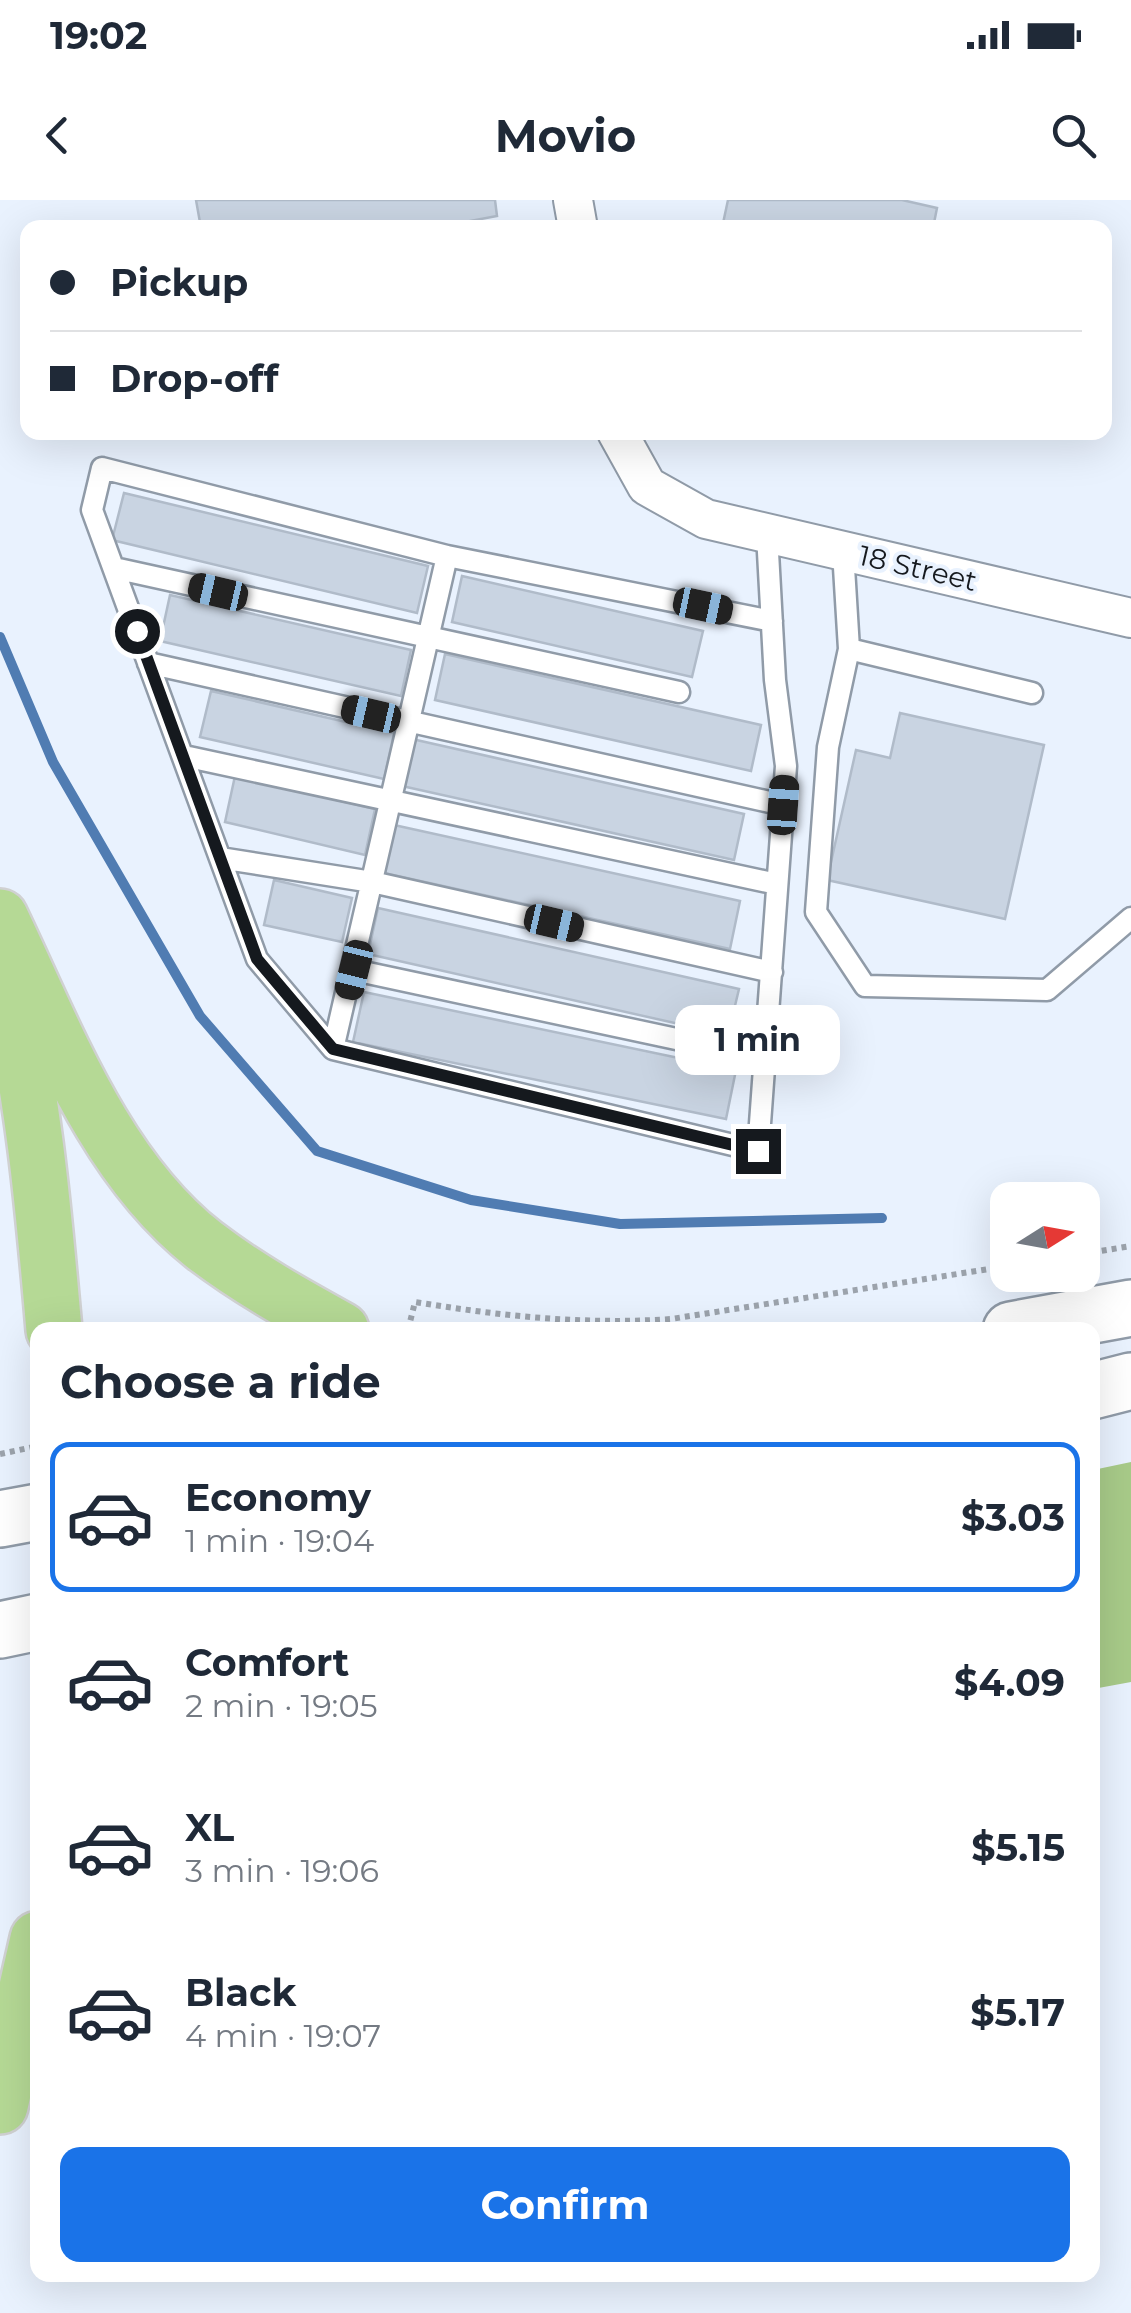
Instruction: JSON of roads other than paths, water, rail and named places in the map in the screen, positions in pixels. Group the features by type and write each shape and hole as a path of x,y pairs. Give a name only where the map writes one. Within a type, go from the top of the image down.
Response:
{"highway":[{"path":"0,916 105,1126 150,1192 202,1244 270,1291 326,1322"},
{"path":"0,960 12,1006 35,1158 53,1322"},
{"path":"0,2106 30,1975"},
{"path":"0,2126 30,2057"}],"main road":[{"path":"1054,1322 1131,1308"},
{"path":"1100,1389 1131,1381"},
{"path":"0,1519 30,1513"},
{"path":"0,1630 30,1624"}],"street":[{"name":"18 Street","path":"621,440 647,486 706,519 1131,618"}],"lane":[{"path":"767,534 786,766 758,1151 333,1049 257,959 92,510 102,468 447,556 772,621"},
{"path":"843,551 849,649 828,747 816,912 865,986 1048,990 1131,918"},
{"path":"333,1049 447,556"},
{"path":"114,568 679,692"},
{"path":"849,649 1032,693"},
{"path":"148,663 783,805"},
{"path":"184,756 777,884"},
{"path":"220,858 372,882 772,972"},
{"path":"354,970 765,1058"}],"waterway":[{"path":"0,637 53,762 200,1016 317,1151 471,1200 620,1224 882,1218"}]}
